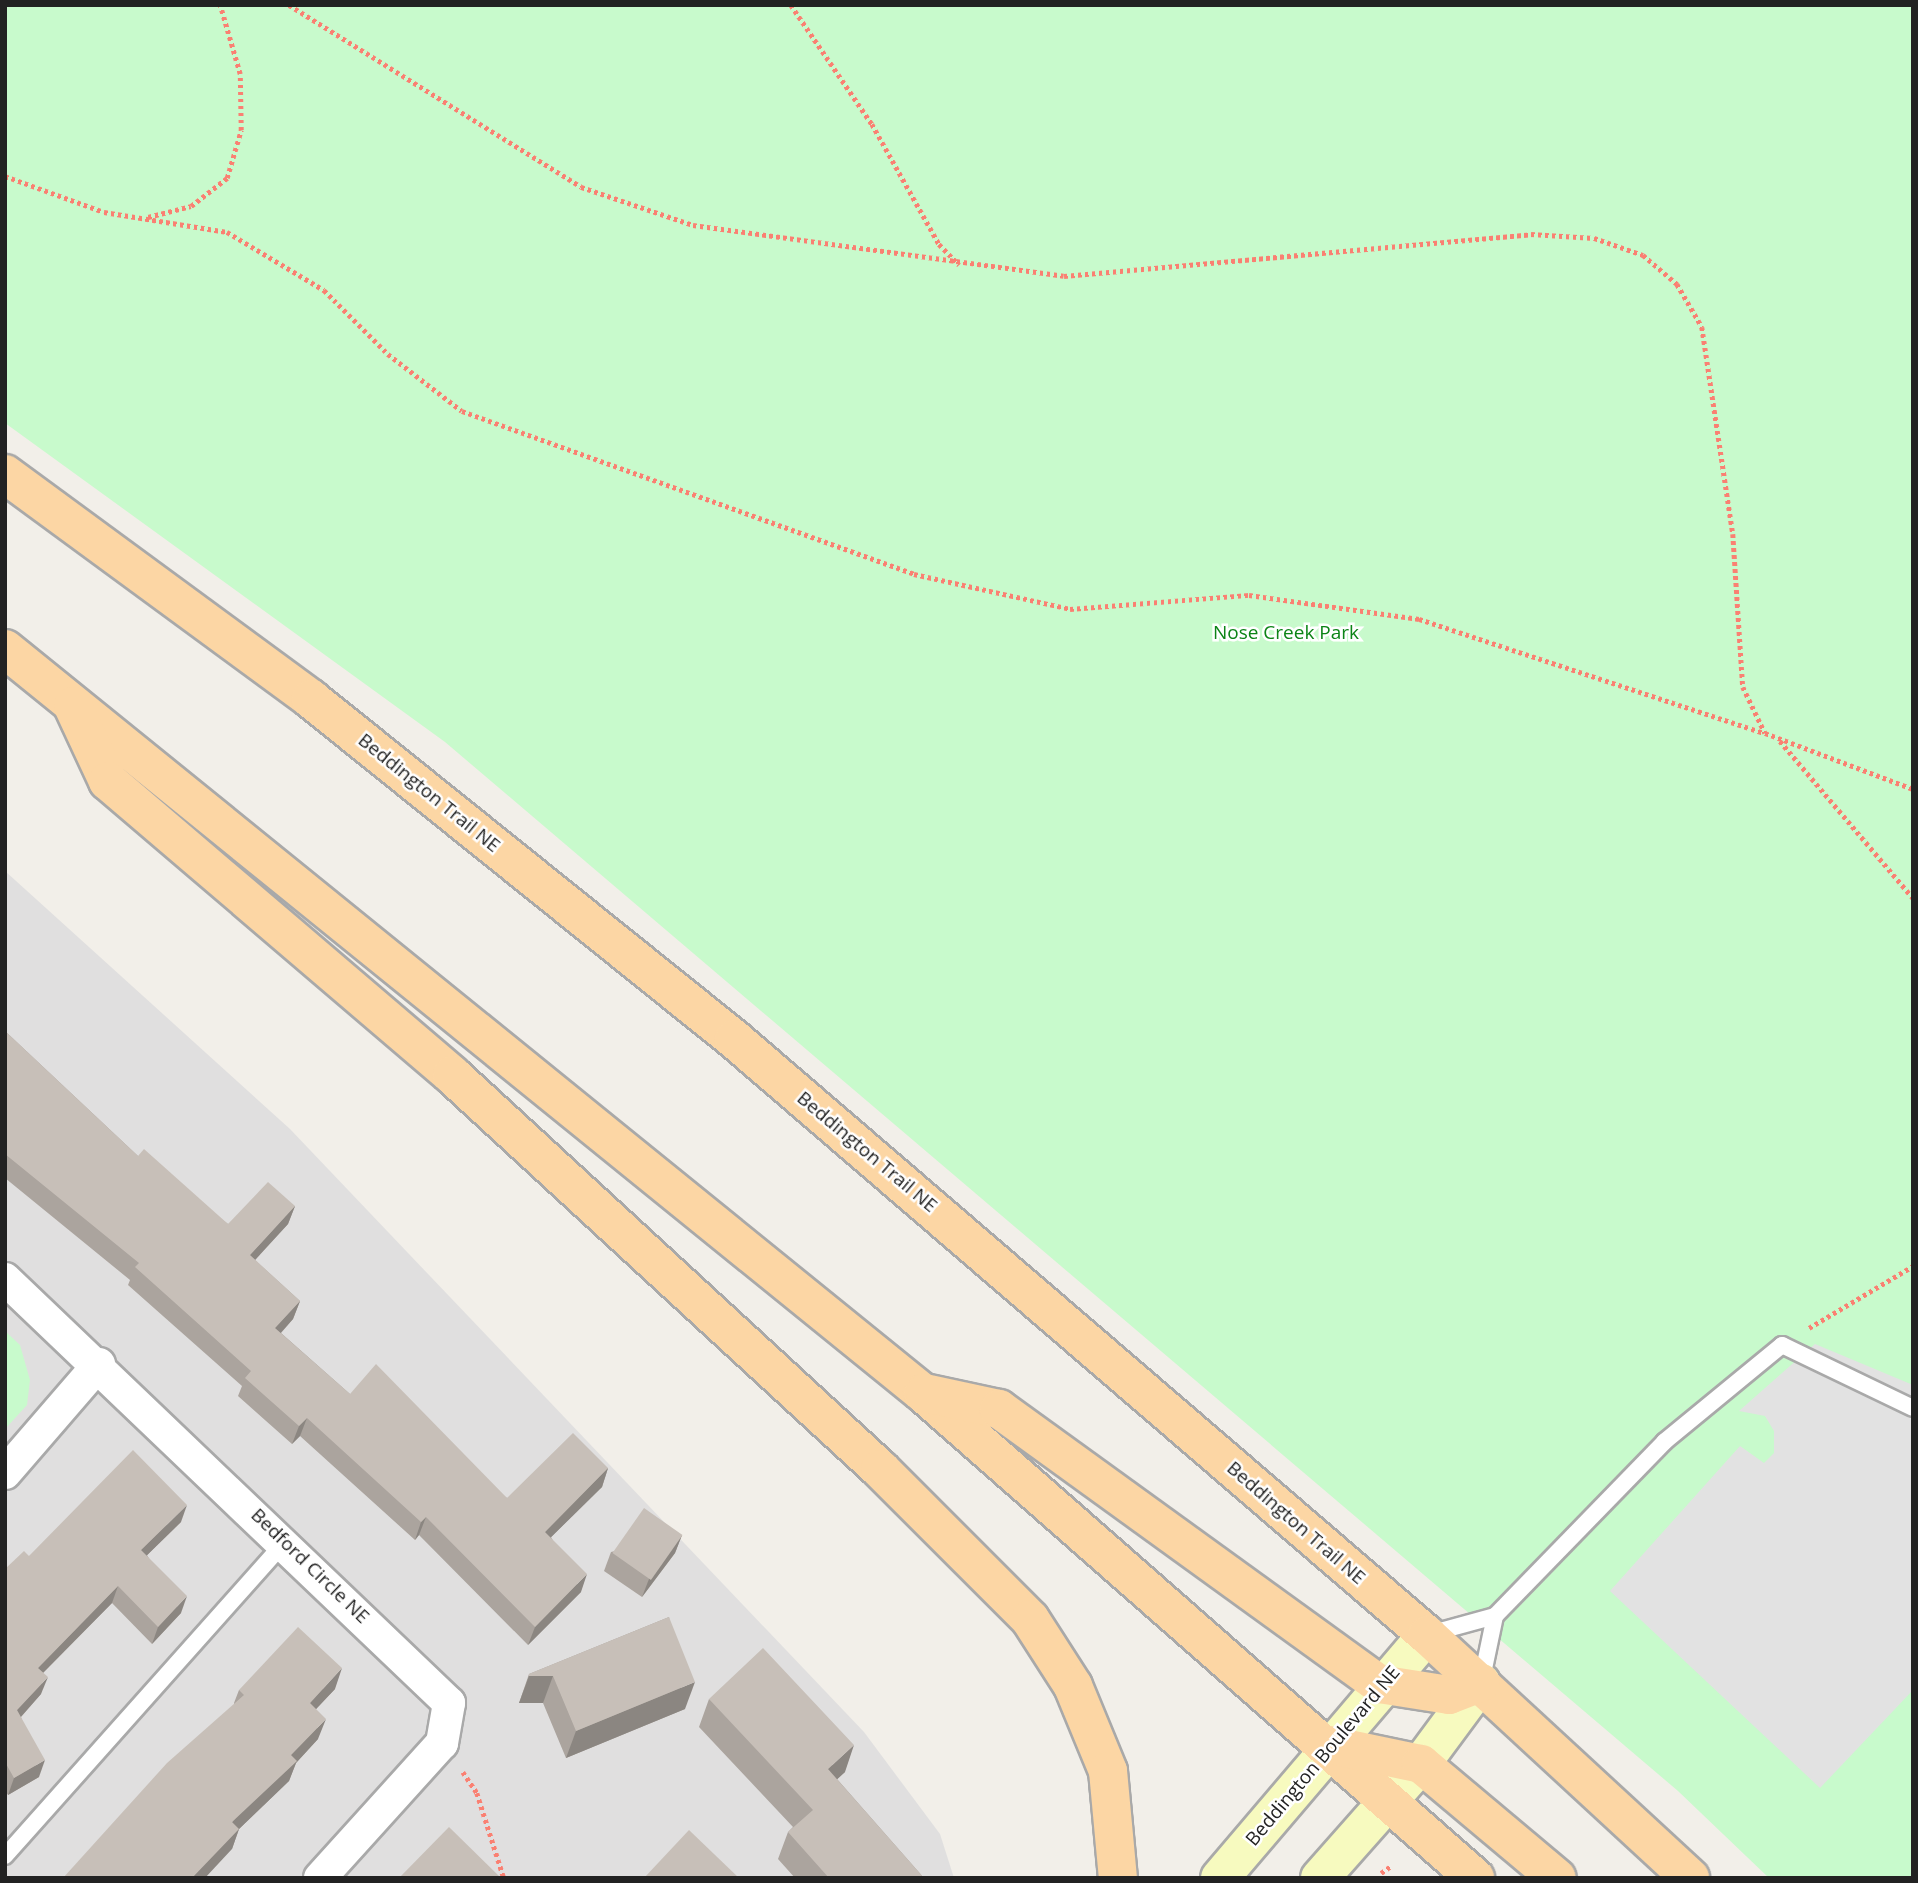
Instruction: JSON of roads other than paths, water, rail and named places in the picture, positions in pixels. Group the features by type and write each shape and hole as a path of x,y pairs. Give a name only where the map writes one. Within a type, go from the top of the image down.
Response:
{"main road":[{"name":"Beddington Trail NE","path":"5,474 311,699 734,1039 1427,1635 1690,1878"},
{"path":"5,649 69,698 923,1393 1330,1745 1475,1878"},
{"path":"69,698 108,781 452,1075 880,1469 1030,1619 1073,1686 1108,1771 1118,1878"},
{"path":"923,1393 999,1409 1379,1684 1449,1695 1481,1683"},
{"name":"Beddington Boulevard NE","path":"1220,1878 1379,1684 1427,1635"},
{"path":"1320,1878 1391,1800 1481,1683"},
{"path":"1330,1745 1421,1763 1557,1878"}],"street":[{"name":"Bedford Circle NE","path":"5,1279 286,1541 449,1703 442,1743 320,1878"},
{"path":"5,1473 99,1364"}],"lane":[{"path":"1427,1635 1495,1616 1664,1442 1782,1345 1913,1408"},
{"path":"5,1856 286,1541"},
{"path":"1481,1683 1495,1616"}],"park label":[{"name":"Nose Creek Park","path":"1286,633"}]}
